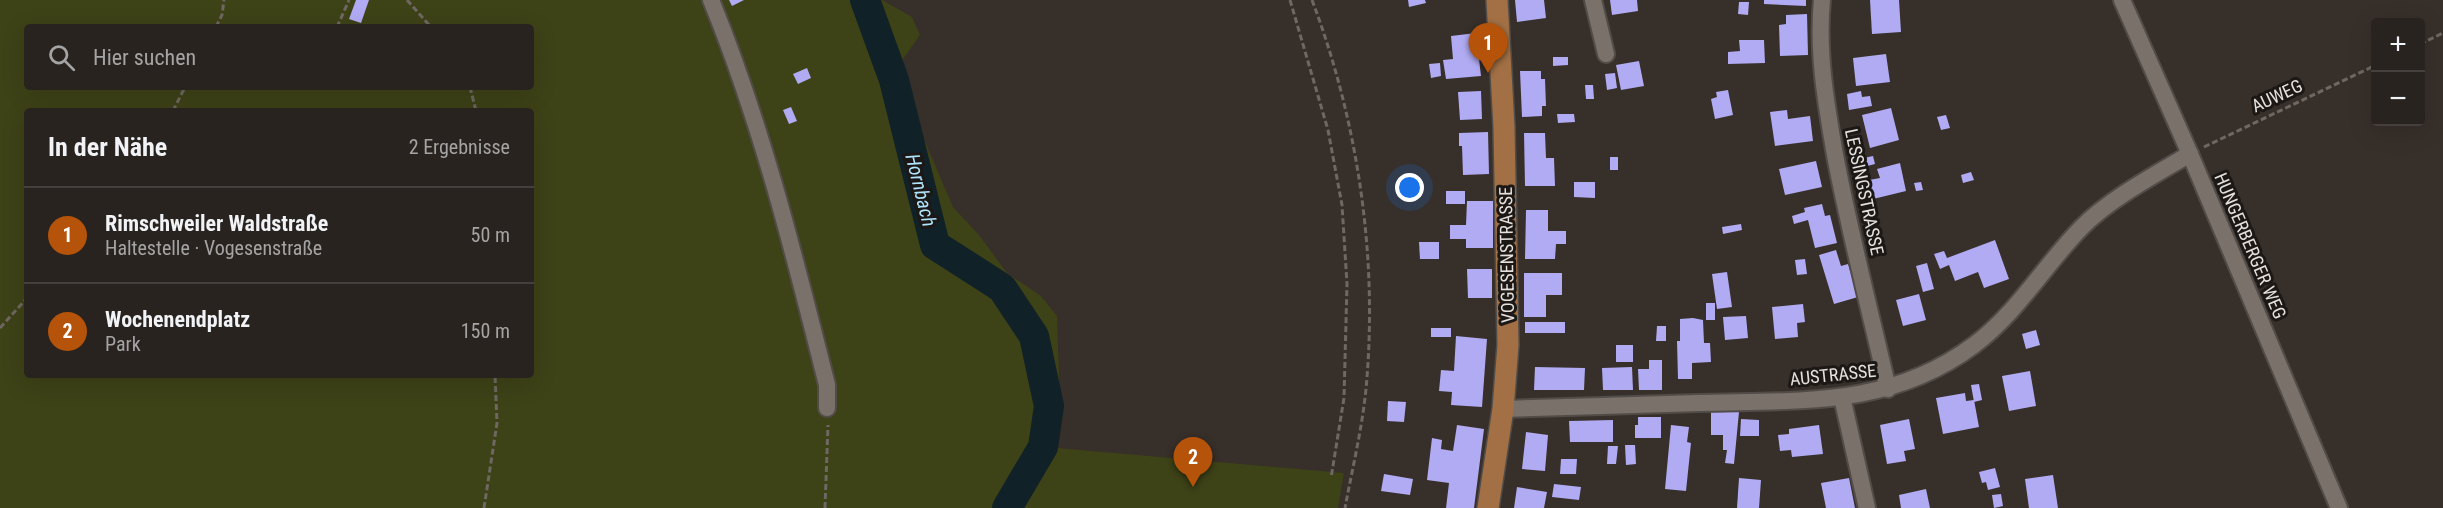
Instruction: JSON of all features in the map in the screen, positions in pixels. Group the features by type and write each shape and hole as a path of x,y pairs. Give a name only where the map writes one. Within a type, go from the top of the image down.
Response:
{"main road":[{"name":"VOGESENSTRASSE","path":"1488,508 1503,410 1508,345 1503,82 1497,0"}],"street":[{"path":"711,0 755,118 790,235 827,385 827,408"},
{"path":"1593,0 1606,54"},
{"name":"LESSINGSTRASSE","path":"1822,0 1820,44 1830,129 1888,389"},
{"name":"HUNGERBERGER WEG","path":"2121,0 2190,154 2339,508"},
{"name":"AUSTRASSE","path":"1503,410 1842,397 1888,389 1915,380 1941,367 1975,345 2021,300 2082,226 2128,192 2190,154"},
{"path":"1842,397 1866,508"}],"path":[{"path":"218,24 222,15 224,0"},
{"path":"338,24 349,0"},
{"path":"407,0 428,24"},
{"path":"1290,0 1328,130 1342,205 1347,284 1344,398 1330,477"},
{"path":"1312,0 1339,88 1354,148 1366,223 1369,319 1367,379 1345,508"},
{"path":"2425,42 2443,33"},
{"name":"AUWEG","path":"2190,154 2371,67"},
{"path":"174,108 184,90"},
{"path":"471,90 475,108"},
{"path":"0,328 24,301"},
{"path":"484,508 497,423 495,378"},
{"path":"825,508 827,408"}],"green space":[{"path":"0,0 882,0 912,17 920,35 898,66 909,104 953,207 979,235 1007,273 1041,296 1057,316 1060,409 1057,448 1344,473 1338,508 0,508"}],"building":[{"path":"356,0 369,0 361,23 349,19"},
{"path":"729,0 744,0 732,6"},
{"path":"1408,0 1425,0 1426,3 1409,7"},
{"path":"1515,0 1544,0 1546,18 1517,22"},
{"path":"1610,0 1637,0 1638,11 1612,15"},
{"path":"1764,0 1806,0 1806,6 1764,4"},
{"path":"1870,0 1899,0 1901,32 1872,34"},
{"path":"1739,2 1749,2 1748,15 1738,14"},
{"path":"1807,14 1808,55 1780,56 1779,25 1786,24 1786,15"},
{"path":"1476,33 1481,76 1446,79 1443,60 1453,59 1451,36"},
{"path":"1739,40 1764,40 1765,63 1728,64 1728,52 1740,51"},
{"path":"1886,54 1890,82 1856,86 1853,58"},
{"path":"1553,57 1568,57 1568,65 1553,66"},
{"path":"1639,61 1644,86 1621,90 1616,65"},
{"path":"1440,63 1441,76 1431,78 1429,64"},
{"path":"807,68 811,78 798,84 793,74"},
{"path":"1520,71 1541,71 1541,79 1545,79 1546,106 1542,106 1542,116 1522,117"},
{"path":"1615,73 1617,88 1607,90 1605,74"},
{"path":"1585,85 1593,85 1594,99 1586,99"},
{"path":"1728,90 1733,115 1715,119 1711,99 1717,97 1716,92"},
{"path":"1481,91 1482,119 1460,120 1458,92"},
{"path":"1861,91 1862,97 1870,96 1872,106 1849,110 1847,94"},
{"path":"791,107 797,121 789,124 783,110"},
{"path":"1891,108 1899,140 1870,148 1862,115"},
{"path":"1787,110 1788,119 1810,116 1813,141 1775,146 1770,112"},
{"path":"1557,114 1574,114 1575,122 1558,123"},
{"path":"1946,115 1950,128 1941,130 1937,117"},
{"path":"1488,132 1489,174 1463,175 1459,133"},
{"path":"1524,133 1545,133 1546,158 1554,158 1555,186 1525,186"},
{"path":"1873,156 1875,164 1856,169 1854,160"},
{"path":"1610,157 1618,157 1618,170 1610,170"},
{"path":"1816,161 1822,187 1785,195 1779,169"},
{"path":"1900,163 1906,191 1869,200 1864,181 1880,178 1877,169"},
{"path":"1971,172 1974,180 1963,183 1961,175"},
{"path":"1574,182 1595,182 1595,198 1574,197"},
{"path":"1921,182 1923,190 1916,191 1914,183"},
{"path":"1446,191 1465,191 1465,204 1446,204"},
{"path":"1467,201 1493,201 1493,248 1466,248 1466,239 1450,239 1450,225 1466,225"},
{"path":"1822,204 1825,216 1830,215 1837,243 1815,248 1808,220 1794,224 1792,216 1805,212 1804,208"},
{"path":"1526,210 1548,210 1548,231 1566,231 1566,244 1556,244 1555,259 1525,259"},
{"path":"1741,224 1742,230 1723,234 1722,227"},
{"path":"1995,240 2009,279 1984,288 1978,272 1955,281 1949,265 1940,269 1934,254 1944,251 1947,258"},
{"path":"1419,242 1439,242 1439,259 1420,259"},
{"path":"1836,250 1841,266 1848,264 1858,297 1834,304 1819,255"},
{"path":"1805,259 1807,274 1797,275 1795,260"},
{"path":"1927,263 1934,289 1923,292 1916,266"},
{"path":"1467,269 1492,269 1492,298 1468,298"},
{"path":"1727,272 1732,307 1717,309 1712,274"},
{"path":"1524,273 1562,273 1562,295 1546,295 1546,317 1524,317"},
{"path":"1919,294 1926,320 1903,326 1896,300"},
{"path":"1706,303 1715,303 1715,320 1706,320"},
{"path":"1803,304 1805,322 1797,323 1798,337 1775,339 1772,307"},
{"path":"1746,316 1748,338 1725,340 1723,317"},
{"path":"1680,319 1703,320 1704,343 1710,343 1711,362 1692,363 1692,379 1678,379 1677,341 1680,341"},
{"path":"1525,322 1565,322 1565,333 1525,333"},
{"path":"1657,326 1666,326 1666,341 1656,341"},
{"path":"1431,328 1451,328 1451,337 1431,337"},
{"path":"2036,330 2040,345 2026,349 2022,334"},
{"path":"1456,336 1487,339 1482,407 1451,405 1452,392 1439,391 1441,370 1454,371"},
{"path":"1616,345 1633,345 1633,362 1616,362"},
{"path":"1649,360 1662,360 1662,390 1639,390 1638,369 1649,369"},
{"path":"1535,367 1585,368 1584,390 1534,390"},
{"path":"1632,367 1633,390 1603,390 1602,368"},
{"path":"2030,371 2036,406 2009,411 2002,376"},
{"path":"1979,384 1982,400 1974,402 1971,385"},
{"path":"1965,393 1966,401 1974,400 1979,427 1943,434 1936,398"},
{"path":"1388,401 1406,402 1404,422 1387,421"},
{"path":"1711,412 1739,412 1734,464 1725,463 1727,450 1723,450 1723,435 1711,435"},
{"path":"1638,417 1661,417 1661,438 1635,438 1635,425 1638,425"},
{"path":"1741,419 1759,420 1759,436 1740,436"},
{"path":"1909,419 1915,449 1904,451 1906,461 1887,464 1880,425"},
{"path":"1613,420 1613,442 1570,442 1569,421"},
{"path":"1457,425 1484,429 1474,508 1446,508 1449,483 1427,480 1432,438 1442,440 1441,449 1453,451"},
{"path":"1671,425 1689,427 1687,442 1691,443 1686,491 1665,489"},
{"path":"1819,425 1823,454 1792,457 1791,450 1780,451 1778,435 1789,434 1789,429"},
{"path":"1526,432 1548,435 1545,471 1522,469"},
{"path":"1625,445 1635,445 1636,464 1626,465"},
{"path":"1608,446 1618,446 1616,464 1607,464"},
{"path":"1561,459 1577,459 1576,474 1560,474"},
{"path":"1995,468 2000,487 1988,490 1986,482 1982,483 1979,472"},
{"path":"1384,474 1413,479 1410,495 1381,491"},
{"path":"2053,475 2058,508 2029,508 2025,479"},
{"path":"1739,478 1761,480 1759,508 1737,508"},
{"path":"1849,478 1855,508 1826,508 1821,483"},
{"path":"1554,484 1581,487 1579,500 1552,497"},
{"path":"1517,487 1547,492 1544,508 1514,508"},
{"path":"1926,489 1930,508 1901,508 1899,495"},
{"path":"2001,494 2003,506 1994,508 1992,495"}],"waterway":[{"name":"Hornbach","path":"865,0 894,80 935,245 1002,288 1034,336 1049,406 1043,447 1007,508"}],"place":[{"name":"Rimschweiler Waldstraße","path":"1488,73"},
{"name":"Wochenendplatz","path":"1193,487"}]}
